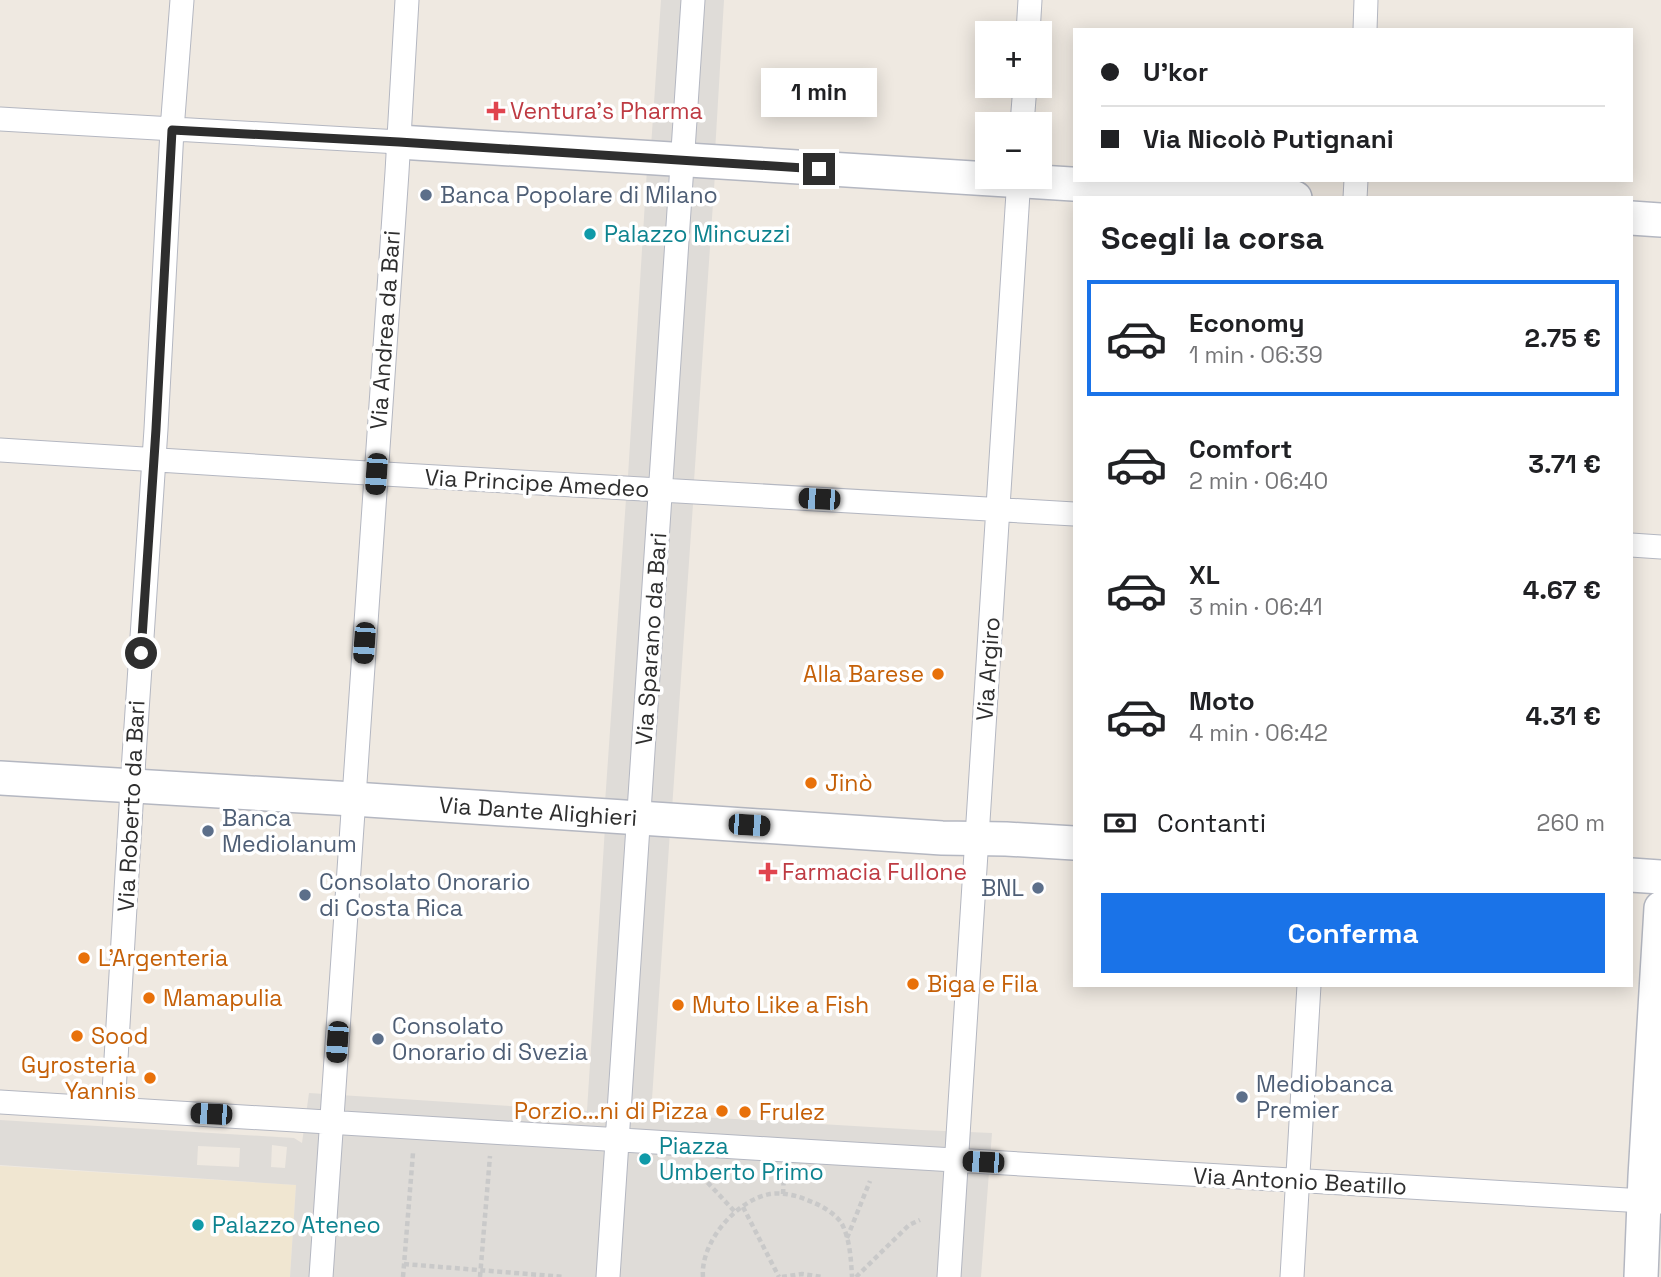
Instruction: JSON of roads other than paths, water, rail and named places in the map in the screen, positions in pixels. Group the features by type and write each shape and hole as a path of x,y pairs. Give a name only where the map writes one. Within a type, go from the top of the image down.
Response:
{"street":[{"name":"Via Roberto da Bari","path":"113,1109 182,0"},
{"name":"Via Andrea da Bari","path":"332,1121 407,0"},
{"name":"Via Sparano da Bari","path":"608,1277 693,0"},
{"path":"1029,21 1030,0"},
{"path":"1364,28 1366,0"},
{"path":"0,119 975,177"},
{"path":"1052,181 1266,196"},
{"name":"Via Argiro","path":"956,1160 1018,189"},
{"path":"1633,218 1661,220"},
{"name":"Via Principe Amedeo","path":"0,450 1073,514"},
{"path":"1633,545 1661,547"},
{"name":"Via Dante Alighieri","path":"0,778 942,838 1073,843"},
{"path":"1633,875 1661,877"},
{"path":"1641,1277 1652,1202 1661,908"},
{"path":"1292,1277 1309,987"},
{"path":"0,1102 956,1160 949,1277"},
{"path":"321,1277 332,1121"},
{"name":"Via Antonio Beatillo","path":"956,1160 1652,1202"}],"place":[{"name":"Ventura's Pharma","path":"496,111"},
{"name":"Banca Popolare di Milano","path":"426,195"},
{"name":"Palazzo Mincuzzi","path":"590,234"},
{"name":"Alla Barese","path":"938,674"},
{"name":"Jinò","path":"811,783"},
{"name":"Banca Mediolanum","path":"208,831"},
{"name":"Farmacia Fullone","path":"768,872"},
{"name":"BNL","path":"1038,888"},
{"name":"Consolato Onorario di Costa Rica","path":"305,895"},
{"name":"L'Argenteria","path":"84,958"},
{"name":"Biga e Fila","path":"913,984"},
{"name":"Mamapulia","path":"149,998"},
{"name":"Muto Like a Fish","path":"678,1005"},
{"name":"Sood","path":"77,1036"},
{"name":"Consolato Onorario di Svezia","path":"378,1039"},
{"name":"Gyrosteria Yannis","path":"150,1078"},
{"name":"Mediobanca Premier","path":"1242,1097"},
{"name":"Porzio...ni di Pizza","path":"722,1111"},
{"name":"Frulez","path":"745,1112"},
{"name":"Piazza Umberto Primo","path":"645,1159"},
{"name":"Palazzo Ateneo","path":"198,1225"}]}
